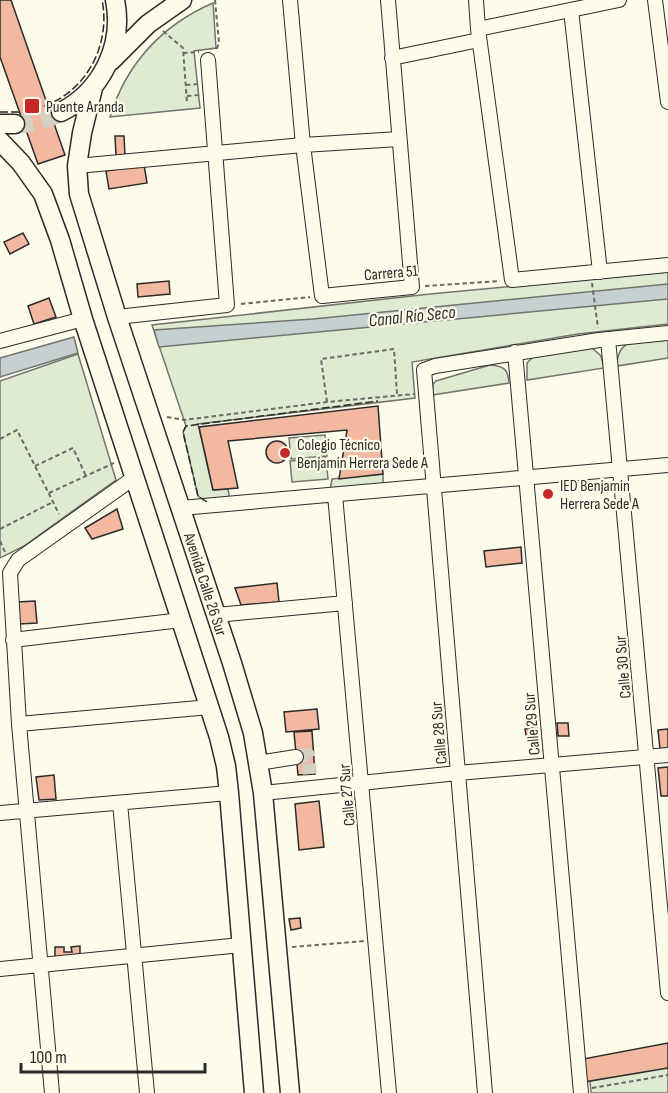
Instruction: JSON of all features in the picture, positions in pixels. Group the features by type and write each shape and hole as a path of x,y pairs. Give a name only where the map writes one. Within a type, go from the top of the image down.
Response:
{"main road":[{"path":"108,65 116,39 115,0"},
{"path":"61,112 73,106 93,88 108,65 148,24 182,0"},
{"name":"Avenida Calle 26 Sur","path":"93,88 77,166 79,194 249,719 263,793 287,1091"},
{"path":"0,141 21,163 43,194 60,240 223,752 229,794 254,1093"}],"street":[{"path":"290,0 303,145 322,296"},
{"path":"388,0 412,287"},
{"path":"476,0 478,34 512,280 668,265"},
{"path":"392,58 571,10 619,0"},
{"path":"655,0 668,102"},
{"path":"571,10 600,272"},
{"path":"117,317 227,305 208,60"},
{"path":"77,166 303,145 399,139"},
{"name":"Carrera 51","path":"322,296 412,287"},
{"path":"0,341 84,319"},
{"path":"515,352 668,333"},
{"name":"Calle 30 Sur","path":"608,339 668,993"},
{"name":"Calle 28 Sur","path":"485,1093 424,370 515,352"},
{"name":"Calle 29 Sur","path":"515,352 581,1091"},
{"path":"181,508 668,465"},
{"path":"52,1093 19,724 8,564 18,560 135,477"},
{"name":"Calle 27 Sur","path":"335,495 389,1093"},
{"path":"216,615 345,603"},
{"path":"14,640 181,620"},
{"path":"19,724 210,707"},
{"path":"263,793 311,781 361,783 668,756"},
{"path":"258,763 296,757"},
{"path":"0,813 229,794"},
{"path":"120,803 147,1093"},
{"path":"0,969 242,945"}],"path":[{"path":"208,60 219,45 214,0"},
{"path":"159,27 183,48 187,103"},
{"name":"Carrera 51","path":"412,287 512,280"},
{"path":"592,286 596,320"},
{"path":"227,305 322,296"},
{"path":"327,402 321,359 394,349 397,396"},
{"path":"160,416 184,420 327,402 426,393"},
{"path":"0,439 17,430 66,527"},
{"path":"35,466 73,448 86,476"},
{"path":"48,493 119,461"},
{"path":"0,529 53,502"},
{"path":"0,541 8,564"},
{"path":"277,948 375,940"},
{"path":"581,1091 668,1075"}],"green space":[{"path":"213,3 216,48 194,51 200,108 110,117 126,80 148,48 178,23"},
{"path":"668,272 668,324 578,334 412,362 415,398 198,424 213,490 228,489 230,500 205,502 198,496 183,432 186,426 152,325 430,294"},
{"path":"668,338 668,358 617,366 618,356 627,344 641,340"},
{"path":"592,348 601,356 604,368 527,380 527,363 535,355"},
{"path":"78,354 116,480 24,546 0,558 0,381"},
{"path":"490,365 504,369 508,374 509,383 432,395 433,384 436,381"},
{"path":"325,435 327,456 291,459 289,438"},
{"path":"326,458 328,479 292,482 290,461"},
{"path":"383,474 383,484 330,490 332,479"},
{"path":"668,1067 668,1093 591,1093 590,1080"}],"water":[{"name":"Canal Río Seco","path":"668,284 668,299 159,347 154,330 313,319"},
{"path":"74,337 78,353 0,377 0,358"}],"building":[{"name":"Puente Aranda","path":"0,0 11,0 65,155 38,164 0,57"},
{"path":"115,136 124,136 125,156 116,156"},
{"path":"144,165 147,183 109,189 106,171"},
{"path":"23,233 29,244 10,254 4,242"},
{"path":"169,281 170,294 138,297 137,284"},
{"path":"49,298 56,317 34,324 28,306"},
{"path":"378,406 383,474 339,479 347,430 228,441 238,488 213,490 199,427"},
{"path":"277,441 285,444 288,452 285,460 277,463 269,460 266,452 269,444"},
{"path":"117,509 123,529 92,539 85,528"},
{"path":"521,547 522,563 486,567 484,551"},
{"path":"277,583 279,602 241,605 235,588"},
{"path":"35,601 37,623 19,624 17,602"},
{"path":"317,709 319,729 286,732 284,712"},
{"path":"557,723 568,723 569,736 558,736"},
{"path":"537,727 538,739 527,741 525,729"},
{"path":"668,729 668,748 660,749 658,730"},
{"path":"312,731 315,774 298,775 294,732"},
{"path":"668,767 668,796 661,796 658,768"},
{"path":"54,775 56,799 39,800 36,777"},
{"path":"319,801 324,847 299,850 295,804"},
{"path":"300,918 301,928 291,930 289,919"},
{"path":"80,946 80,959 55,960 55,947 64,947 64,952 72,952 71,947"},
{"path":"668,1043 668,1068 584,1082 583,1059"}],"tunnel":[{"path":"15,124 39,121 61,112"},
{"path":"296,757 308,755 310,774"}],"fence":[{"path":"44,106 59,99 72,89 84,77 92,64 103,33 102,0"},
{"path":"0,112 21,112"},
{"path":"207,502 198,496 183,432 186,426 378,401"}],"place":[{"name":"Puente Aranda","path":"32,106"},
{"name":"Colegio Técnico Benjamin Herrera Sede A","path":"285,453"},
{"name":"IED Benjamin Herrera Sede A","path":"548,494"}]}
